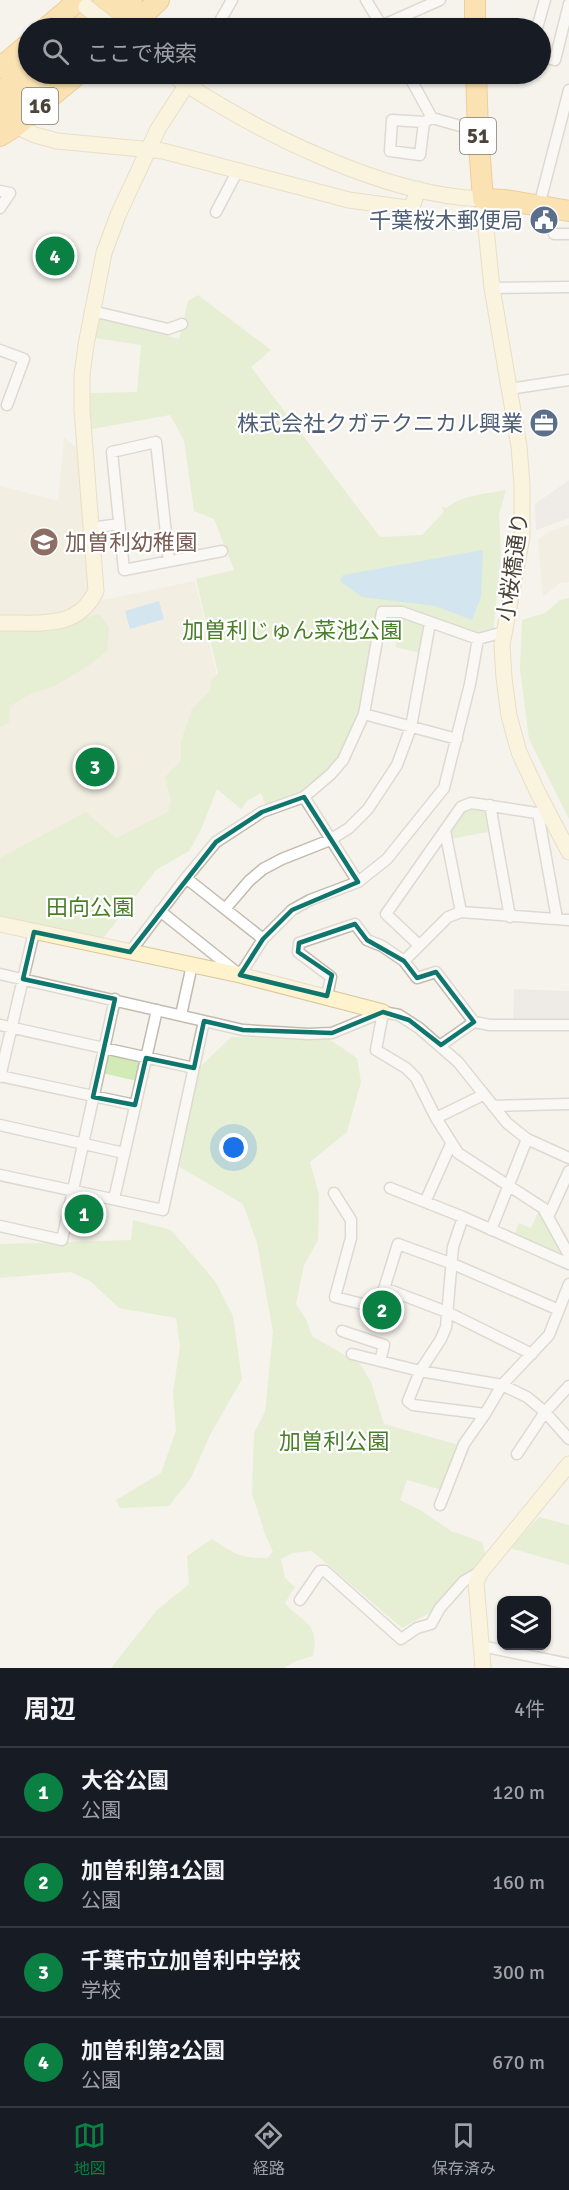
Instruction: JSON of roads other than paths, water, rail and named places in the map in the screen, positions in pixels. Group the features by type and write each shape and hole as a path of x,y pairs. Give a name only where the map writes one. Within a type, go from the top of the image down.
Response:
{"highway":[{"path":"89,18 109,0"},
{"path":"113,18 132,0"},
{"path":"140,18 159,0"},
{"path":"475,0 475,18"},
{"path":"59,18 80,2"},
{"name":"16","path":"0,68 18,53"},
{"path":"0,93 18,78"},
{"path":"5,123 42,84"},
{"name":"16","path":"5,123 63,84"},
{"name":"51","path":"476,84 483,199"},
{"path":"483,199 505,200 569,211"}],"street":[{"path":"222,18 232,0"},
{"path":"366,0 377,18"},
{"path":"401,18 440,0"},
{"path":"540,18 545,0"},
{"path":"80,2 100,18"},
{"path":"551,59 555,60 569,4"},
{"path":"0,623 60,621 82,613 91,603 96,591 82,392 83,365 92,311 104,253 118,215 158,129 187,84"},
{"path":"192,84 196,91 233,113 298,146 356,170 449,197 483,199"},
{"path":"412,84 428,120 478,131"},
{"path":"539,206 569,90"},
{"path":"5,123 57,141 149,149 349,200 407,208 413,204 418,189"},
{"path":"216,212 238,170"},
{"path":"0,190 10,193 0,208"},
{"name":"小桜橋通り","path":"483,199 492,288 519,446 522,485 522,537 502,645 509,716 519,752 544,814 569,852"},
{"path":"554,234 569,234"},
{"path":"492,288 569,287"},
{"path":"92,311 168,329 182,324"},
{"path":"0,350 24,359 7,405"},
{"path":"509,389 569,380"},
{"path":"169,561 156,442 112,452 124,570 222,551"},
{"path":"92,528 118,524"},
{"path":"130,952 216,842 262,812 304,797 332,774 343,760 364,714 381,612 402,612 478,639 504,632"},
{"path":"225,909 249,881 263,869 330,840 349,828 368,809 397,765 411,727 430,623"},
{"path":"240,975 263,939 292,910 310,900 358,882 387,859 444,788 470,684 478,639"},
{"path":"364,714 457,739"},
{"path":"304,797 358,882"},
{"path":"419,945 386,914 461,807 471,803 544,814 557,919"},
{"path":"489,805 510,917"},
{"path":"445,831 461,912"},
{"path":"186,878 263,939"},
{"path":"160,911 240,975"},
{"path":"404,961 448,917 461,912 569,920"},
{"path":"0,924 240,975 327,996 409,1020 441,1045 458,1062 507,1123 527,1139 569,1158"},
{"path":"327,996 331,977 298,952 299,943 354,924 367,940 382,946 404,961 417,978 436,972 474,1022 490,1025 569,1025"},
{"path":"34,932 22,979 6,1026 0,1076 135,1105"},
{"path":"181,1015 192,965"},
{"path":"0,974 243,1030 308,1034 332,1033 383,1011"},
{"path":"0,1226 62,1240 115,999"},
{"path":"114,1199 157,1010"},
{"path":"383,1011 376,1050 406,1068 416,1078 436,1118 458,1153 543,1208 569,1255"},
{"path":"0,1175 163,1210 204,1021"},
{"path":"441,1045 474,1022"},
{"path":"6,1026 194,1068"},
{"path":"436,1118 483,1095"},
{"path":"493,1106 569,1104"},
{"path":"0,1125 124,1153"},
{"path":"491,1230 527,1139"},
{"path":"425,1202 451,1144"},
{"path":"548,1217 569,1171"},
{"path":"390,1188 463,1217 569,1264"},
{"path":"334,1193 351,1220 351,1238 335,1297 378,1308 399,1244 453,1264 559,1310"},
{"path":"463,1217 453,1247 446,1327 441,1339 420,1371 408,1401 413,1405 485,1414"},
{"path":"440,1505 464,1444 502,1385 549,1335 569,1284"},
{"path":"384,1288 447,1311 532,1354"},
{"path":"342,1331 384,1345 380,1361"},
{"path":"352,1354 420,1371 502,1385 527,1397 545,1412 569,1439"},
{"path":"517,1454 545,1412 569,1386"},
{"path":"483,1668 476,1582 481,1572 569,1464"},
{"path":"300,1600 320,1571 325,1571 401,1639 431,1624 440,1608 464,1581 481,1572"},
{"path":"481,1646 569,1664"}],"water":[{"path":"483,550 481,597 472,620 435,606 362,597 340,581 343,575"},
{"path":"159,601 164,619 130,629 125,611"}],"place":[{"name":"千葉桜木郵便局","path":"544,220"},
{"name":"加曽利第2公園","path":"55,256"},
{"name":"株式会社クガテクニカル興業","path":"544,423"},
{"name":"加曽利幼稚園","path":"44,542"},
{"name":"千葉市立加曽利中学校","path":"95,767"},
{"name":"大谷公園","path":"84,1214"},
{"name":"加曽利第1公園","path":"382,1310"}],"park label":[{"name":"加曽利じゅん菜池公園","path":"292,630"},
{"name":"田向公園","path":"90,907"},
{"name":"加曽利公園","path":"334,1441"}]}
